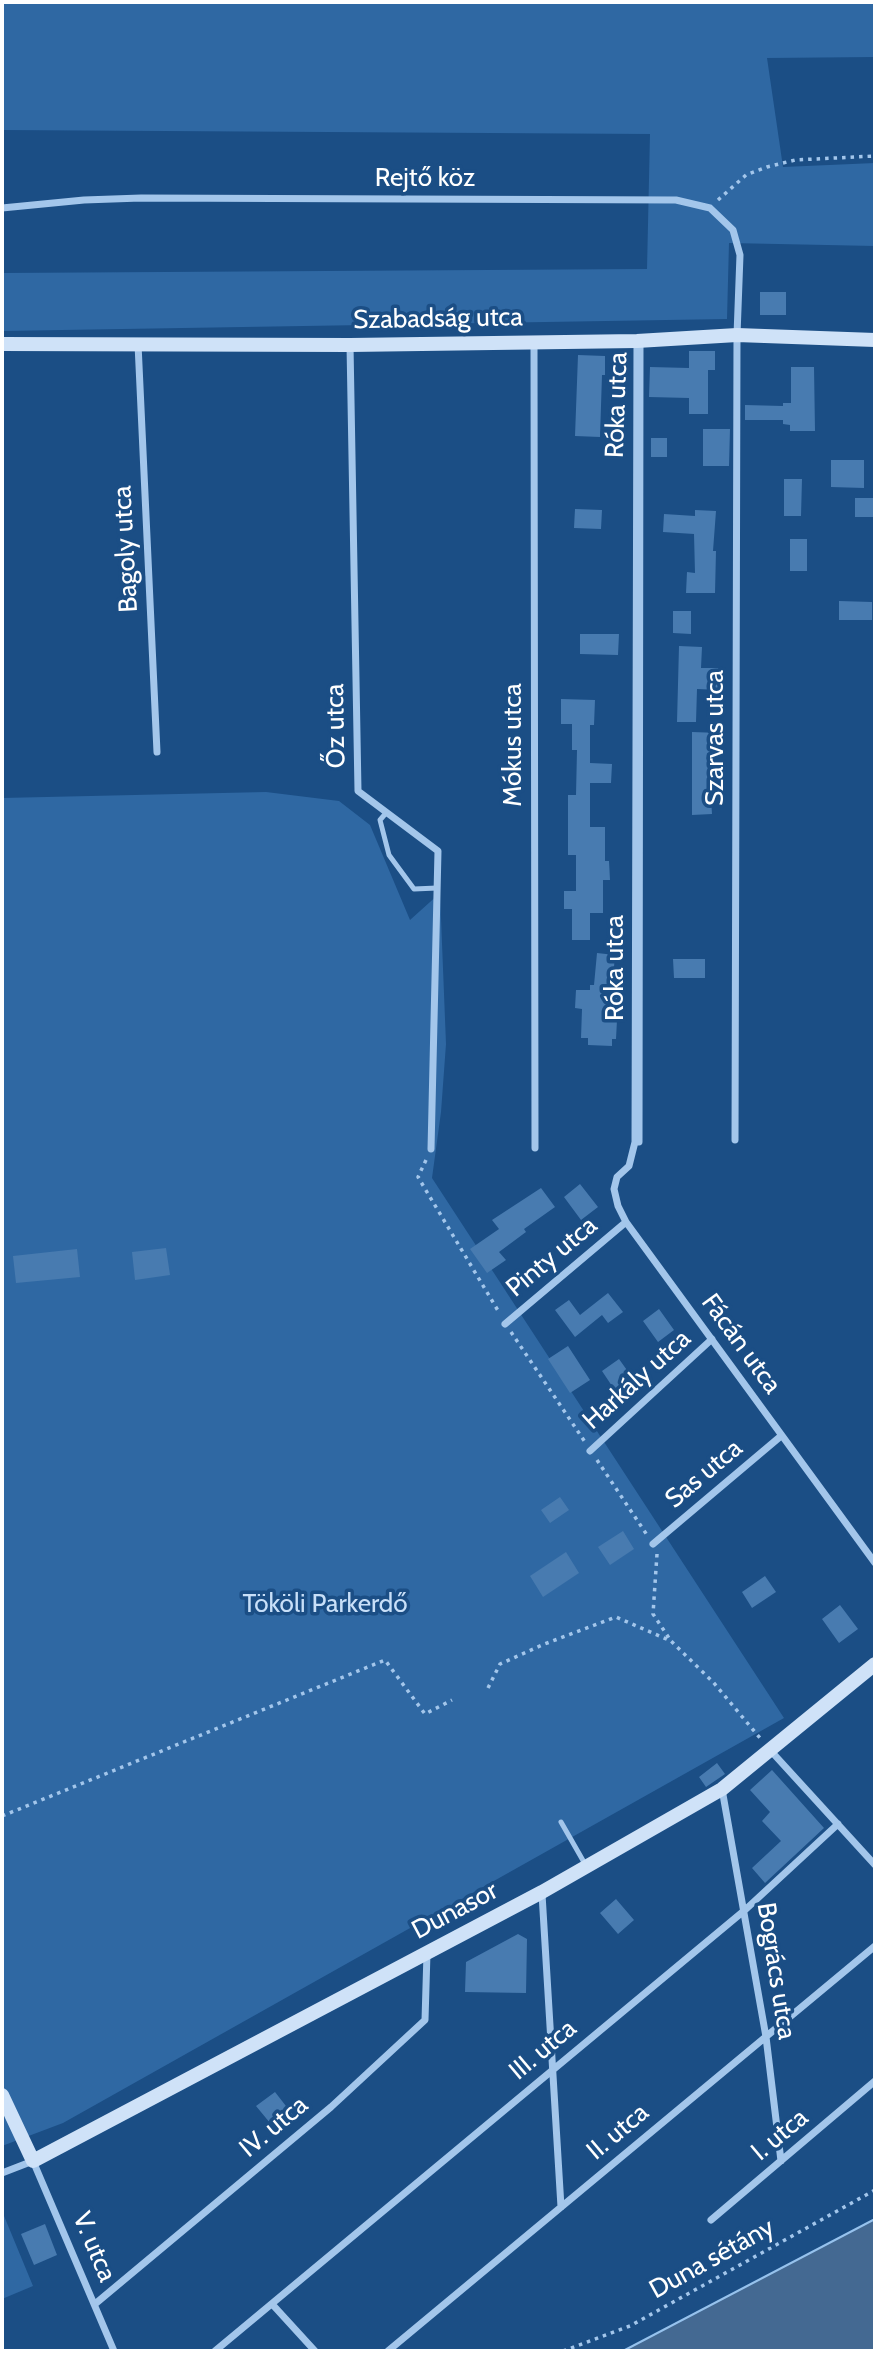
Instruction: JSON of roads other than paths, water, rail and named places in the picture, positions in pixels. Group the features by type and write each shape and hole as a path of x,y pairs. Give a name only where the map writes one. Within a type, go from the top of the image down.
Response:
{"street":[{"name":"Rejtő köz","path":"2,208 83,200 169,198 676,200 710,208 733,230 740,255 737,335"},
{"name":"Szabadság utca","path":"2,344 350,345 637,341 737,335 875,340"},
{"name":"Szarvas utca","path":"735,1140 737,335"},
{"name":"Róka utca","path":"635,1142 639,1142 640,341 637,341"},
{"name":"Mókus utca","path":"534,342 535,1148"},
{"name":"Bagoly utca","path":"138,344 156,752"},
{"name":"Őz utca","path":"350,345 358,791 438,852 430,1149"},
{"name":"Fácán utca","path":"635,1142 629,1166 617,1177 614,1189 626,1222 875,1563"},
{"name":"Pinty utca","path":"505,1324 626,1222"},
{"name":"Harkály utca","path":"590,1451 712,1339"},
{"name":"Sas utca","path":"653,1545 781,1436"},
{"name":"Dunasor","path":"33,2161 428,1954 722,1790 875,1664"},
{"path":"770,1750 875,1865"},
{"name":"Bogrács utca","path":"722,1790 766,2037 781,2161"},
{"name":"III. utca","path":"215,2351 745,1910 838,1824"},
{"path":"542,1892 561,2207"},
{"name":"II. utca","path":"388,2351 875,1946"},
{"name":"IV. utca","path":"95,2304 331,2107 425,2020 428,1954"},
{"name":"I. utca","path":"711,2220 875,2081"},
{"path":"2,2095 33,2161 2,2173"},
{"name":"V. utca","path":"33,2161 114,2351"},
{"path":"272,2304 315,2351"}],"lane":[{"path":"386,813 380,820 389,855 414,889 437,888"},
{"path":"561,1822 587,1867"}],"park label":[{"name":"Tököli Parkerdő","path":"325,1604"}]}
